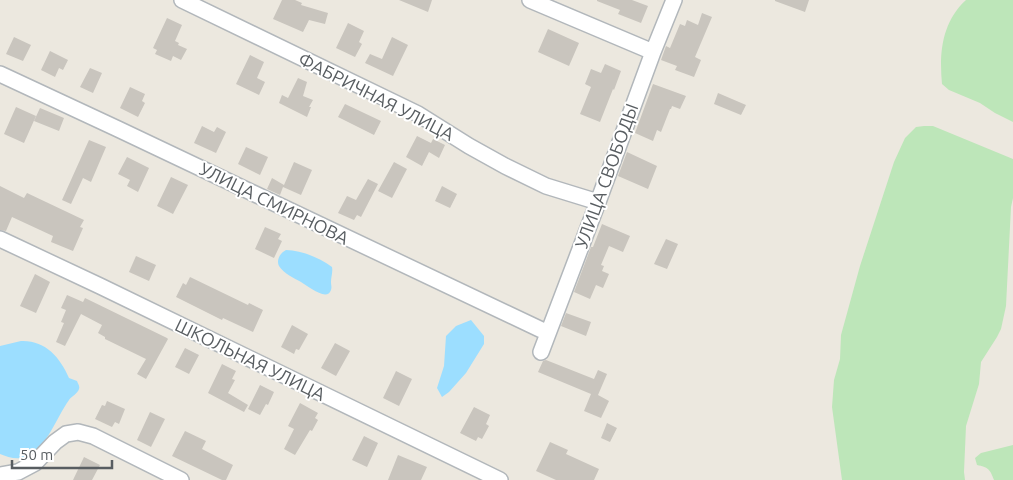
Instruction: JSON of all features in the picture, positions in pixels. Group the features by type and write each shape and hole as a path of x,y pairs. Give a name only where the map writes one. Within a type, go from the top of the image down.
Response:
{"street":[{"name":"ФАБРИЧНАЯ УЛИЦА","path":"182,0 418,114 469,146 513,170 546,186 598,202"},
{"path":"530,0 653,52"},
{"name":"УЛИЦА СВОБОДЫ","path":"541,352 674,0"},
{"name":"УЛИЦА СМИРНОВА","path":"0,74 548,333"},
{"name":"ШКОЛЬНАЯ УЛИЦА","path":"0,239 500,480"},
{"path":"0,475 18,472 36,463 54,442 66,434 78,432 93,436 181,480"}],"green space":[{"path":"966,0 1013,0 1013,122 980,103 949,90 942,84 941,61 947,28 958,9"},
{"path":"933,126 1013,159 1013,198 1006,306 1001,329 981,362 979,384 966,426 965,480 842,480 832,407 834,380 840,359 841,335 860,266 894,162 905,138 916,127"},
{"path":"1013,445 1013,480 994,480 988,469 977,465 975,458 981,453"}],"water":[{"path":"286,250 310,255 332,267 331,290 329,293 322,294 317,292 289,276 281,269 278,259"},
{"path":"471,320 484,336 484,344 466,373 442,397 437,388 444,366 446,336 456,326"},
{"path":"21,341 37,343 51,351 61,363 69,378 77,381 79,388 64,407 41,446 27,456 17,458 0,454 0,346"}],"building":[{"path":"282,0 295,0 302,3 301,5 328,13 325,24 309,20 303,32 273,19"},
{"path":"399,0 432,0 428,12"},
{"path":"597,0 632,0 648,6 641,23 618,14 620,10"},
{"path":"775,0 809,0 805,12"},
{"path":"702,13 712,17 695,57 701,60 694,77 675,70 677,66 661,60 666,46 670,48 680,24 685,26 687,20 698,25"},
{"path":"167,18 182,25 175,41 179,43 178,45 187,49 181,60 173,56 171,61 155,54 157,50 153,48"},
{"path":"348,23 364,31 359,42 362,44 355,57 336,48"},
{"path":"548,29 579,43 569,66 538,52"},
{"path":"14,37 31,45 23,61 6,54"},
{"path":"392,37 408,45 393,76 365,63 370,54 382,59"},
{"path":"50,51 68,60 63,70 59,68 55,77 41,70"},
{"path":"250,55 264,62 257,78 265,82 259,95 236,84"},
{"path":"605,64 621,71 600,122 580,114 591,87 585,84 591,69 601,73"},
{"path":"90,68 102,73 93,93 80,87"},
{"path":"298,78 307,82 303,96 313,100 307,117 279,103 282,95 288,98"},
{"path":"653,84 686,96 680,109 672,106 661,132 657,130 653,141 635,133"},
{"path":"130,87 145,94 142,101 145,103 138,117 120,108"},
{"path":"718,93 746,105 741,115 714,104"},
{"path":"345,104 381,121 374,135 338,117"},
{"path":"16,107 36,116 24,143 4,134"},
{"path":"40,108 64,118 59,131 34,121"},
{"path":"202,126 214,132 217,127 226,132 216,153 194,143"},
{"path":"417,136 431,143 433,139 445,145 439,158 429,152 422,166 406,157"},
{"path":"89,140 106,147 91,182 83,178 71,204 62,200"},
{"path":"246,147 268,157 260,175 238,164"},
{"path":"627,152 657,166 648,189 618,176"},
{"path":"127,157 149,168 138,192 127,186 130,180 118,174"},
{"path":"294,162 312,170 301,195 283,187 280,195 267,189 272,178 284,185"},
{"path":"394,162 407,169 392,198 378,191"},
{"path":"171,177 188,185 173,214 157,206"},
{"path":"368,179 378,184 361,217 357,215 354,220 338,213 347,196 356,200"},
{"path":"0,186 24,198 27,193 84,220 80,227 83,228 73,251 51,242 53,236 12,217 6,231 0,230"},
{"path":"442,186 457,194 450,208 435,201"},
{"path":"602,224 630,236 623,252 609,246 601,265 604,266 602,271 609,274 603,288 596,285 590,299 574,292"},
{"path":"265,227 281,234 278,239 282,241 274,258 255,249"},
{"path":"666,239 678,244 667,269 654,264"},
{"path":"136,256 156,265 149,281 129,272"},
{"path":"35,274 50,282 36,313 20,306"},
{"path":"190,277 248,305 249,303 263,310 253,332 223,318 222,320 176,297 183,283 186,285"},
{"path":"67,295 83,302 85,298 168,339 146,379 137,374 146,359 105,339 105,337 98,333 102,325 81,314 65,346 56,342 64,323 61,322 66,310 61,308"},
{"path":"566,313 591,322 586,336 561,326"},
{"path":"292,325 308,334 299,350 296,349 294,354 281,347"},
{"path":"335,343 350,351 336,376 321,368"},
{"path":"185,348 199,355 189,374 175,367"},
{"path":"546,360 594,379 598,370 607,374 598,395 609,401 601,418 584,411 591,394 538,372 543,361"},
{"path":"222,364 236,371 232,379 235,380 228,393 248,405 244,412 208,393"},
{"path":"396,371 412,379 399,406 383,398"},
{"path":"260,385 274,392 268,405 266,404 260,415 248,409"},
{"path":"107,401 125,409 119,424 115,422 112,427 95,419 102,405 105,406"},
{"path":"300,403 318,413 315,418 318,420 295,455 284,449 294,429 288,426"},
{"path":"474,407 490,415 486,424 489,426 482,439 478,437 476,441 460,433"},
{"path":"150,412 165,419 151,447 137,440"},
{"path":"607,423 617,428 610,442 601,438"},
{"path":"185,431 206,441 202,449 233,465 226,480 222,480 172,456"},
{"path":"364,436 378,443 367,467 352,460"},
{"path":"550,442 568,450 566,454 599,469 594,480 556,480 536,471"},
{"path":"398,455 427,467 421,480 388,480"},
{"path":"84,457 100,465 92,480 73,480"}]}
